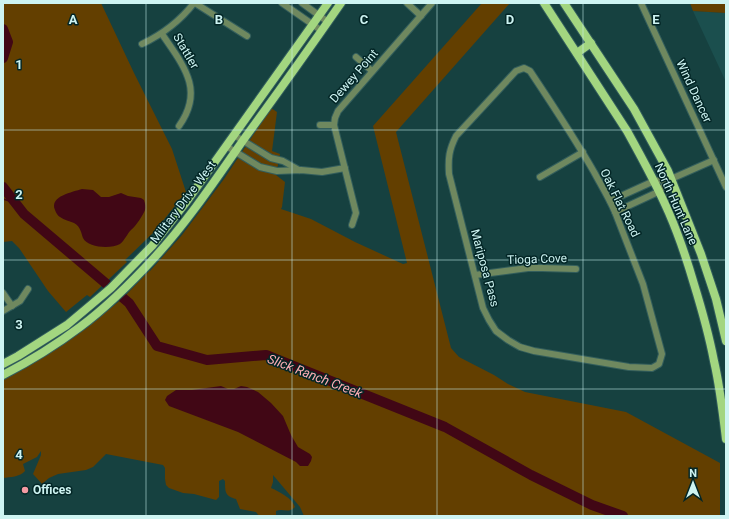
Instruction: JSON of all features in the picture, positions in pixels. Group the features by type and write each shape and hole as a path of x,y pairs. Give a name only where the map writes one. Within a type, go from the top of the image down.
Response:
{"main road":[{"name":"Military Drive West","path":"3,364 67,325 111,288 152,246 170,224 328,3"},
{"name":"Military Drive West","path":"3,376 44,352 80,327 142,271 156,256 185,221 341,3"},
{"name":"North Hunt Lane","path":"544,3 627,131 669,212 702,310 718,379 726,439"},
{"name":"North Hunt Lane","path":"564,3 634,109 671,179 690,223 704,262 716,299 726,341"},
{"path":"577,53 591,43"}],"street":[{"path":"142,44 162,34 182,18 194,3 247,36"},
{"path":"282,3 322,31"},
{"path":"407,3 421,16"},
{"name":"Dewey Point","path":"334,125 338,111 432,3"},
{"name":"Wind Dancer","path":"641,3 726,187"},
{"path":"298,14 303,4 328,22"},
{"name":"Stattler","path":"162,34 182,63 190,84 191,95 189,106 179,126"},
{"path":"356,57 372,71"},
{"name":"Oak Flat Road","path":"524,68 530,71 583,152 610,201 644,284 662,354 659,364"},
{"name":"Mariposa Pass","path":"524,68 516,71 456,136 448,156 449,174 483,308 496,330 508,340 520,347 534,351 629,367 652,368 659,364"},
{"path":"320,125 334,125 356,213 352,225"},
{"path":"234,135 272,158 283,161 301,170"},
{"path":"226,146 260,167 277,171 301,170 322,172 345,168"},
{"path":"540,177 583,152"},
{"path":"267,169 272,158"},
{"path":"610,201 654,181 671,179 714,160"},
{"path":"615,212 658,192 671,179"},
{"path":"628,193 633,204"},
{"name":"Tioga Cove","path":"475,275 528,268 576,269"},
{"path":"3,311 20,301 28,289"},
{"path":"3,293 12,306"}],"shaded area":[{"path":"3,3 101,3 172,149 186,192 154,232 125,260 127,262 90,297 87,295 66,312 48,291 19,248 12,241 3,242"},
{"path":"482,3 510,3 396,132 451,348 459,357 525,392 626,412 720,463 720,516 304,516 300,507 273,475 271,488 282,493 295,507 288,511 276,511 276,516 259,516 256,512 240,509 236,499 226,493 225,481 223,479 219,481 219,497 216,500 194,494 183,493 169,488 166,485 165,468 163,465 106,454 93,467 86,470 58,474 49,478 42,484 33,474 41,455 41,451 37,457 23,464 25,471 23,473 3,478 3,379 17,372 83,330 122,299 150,271 182,235 224,179 271,108 277,112 272,151 280,154 276,175 285,182 281,209 311,219 355,242 403,264 407,263 373,126"},
{"path":"690,3 726,3 726,13 693,11"},
{"path":"693,11 726,13 726,82"},
{"path":"82,189 93,190 101,197 109,197 121,193 144,200 145,210 143,215 120,244 111,247 100,247 90,244 83,238 78,226 59,217 55,210 55,201 63,195"},
{"path":"221,386 228,389 234,389 241,386 247,387 258,392 271,403 283,416 298,447 310,454 312,457 308,466 300,466 296,462 238,432 169,406 165,400 167,396 176,390 192,390"}],"waterway":[{"name":"Slick Ranch Creek","path":"3,29 8,42 3,58"},
{"name":"Slick Ranch Creek","path":"3,187 24,214 129,303 157,346 207,360 266,355 445,427 531,475 592,505 623,516"},
{"name":"Slick Ranch Creek","path":"3,199 16,203"}],"place":[{"name":"Offices","path":"25,490"}]}
